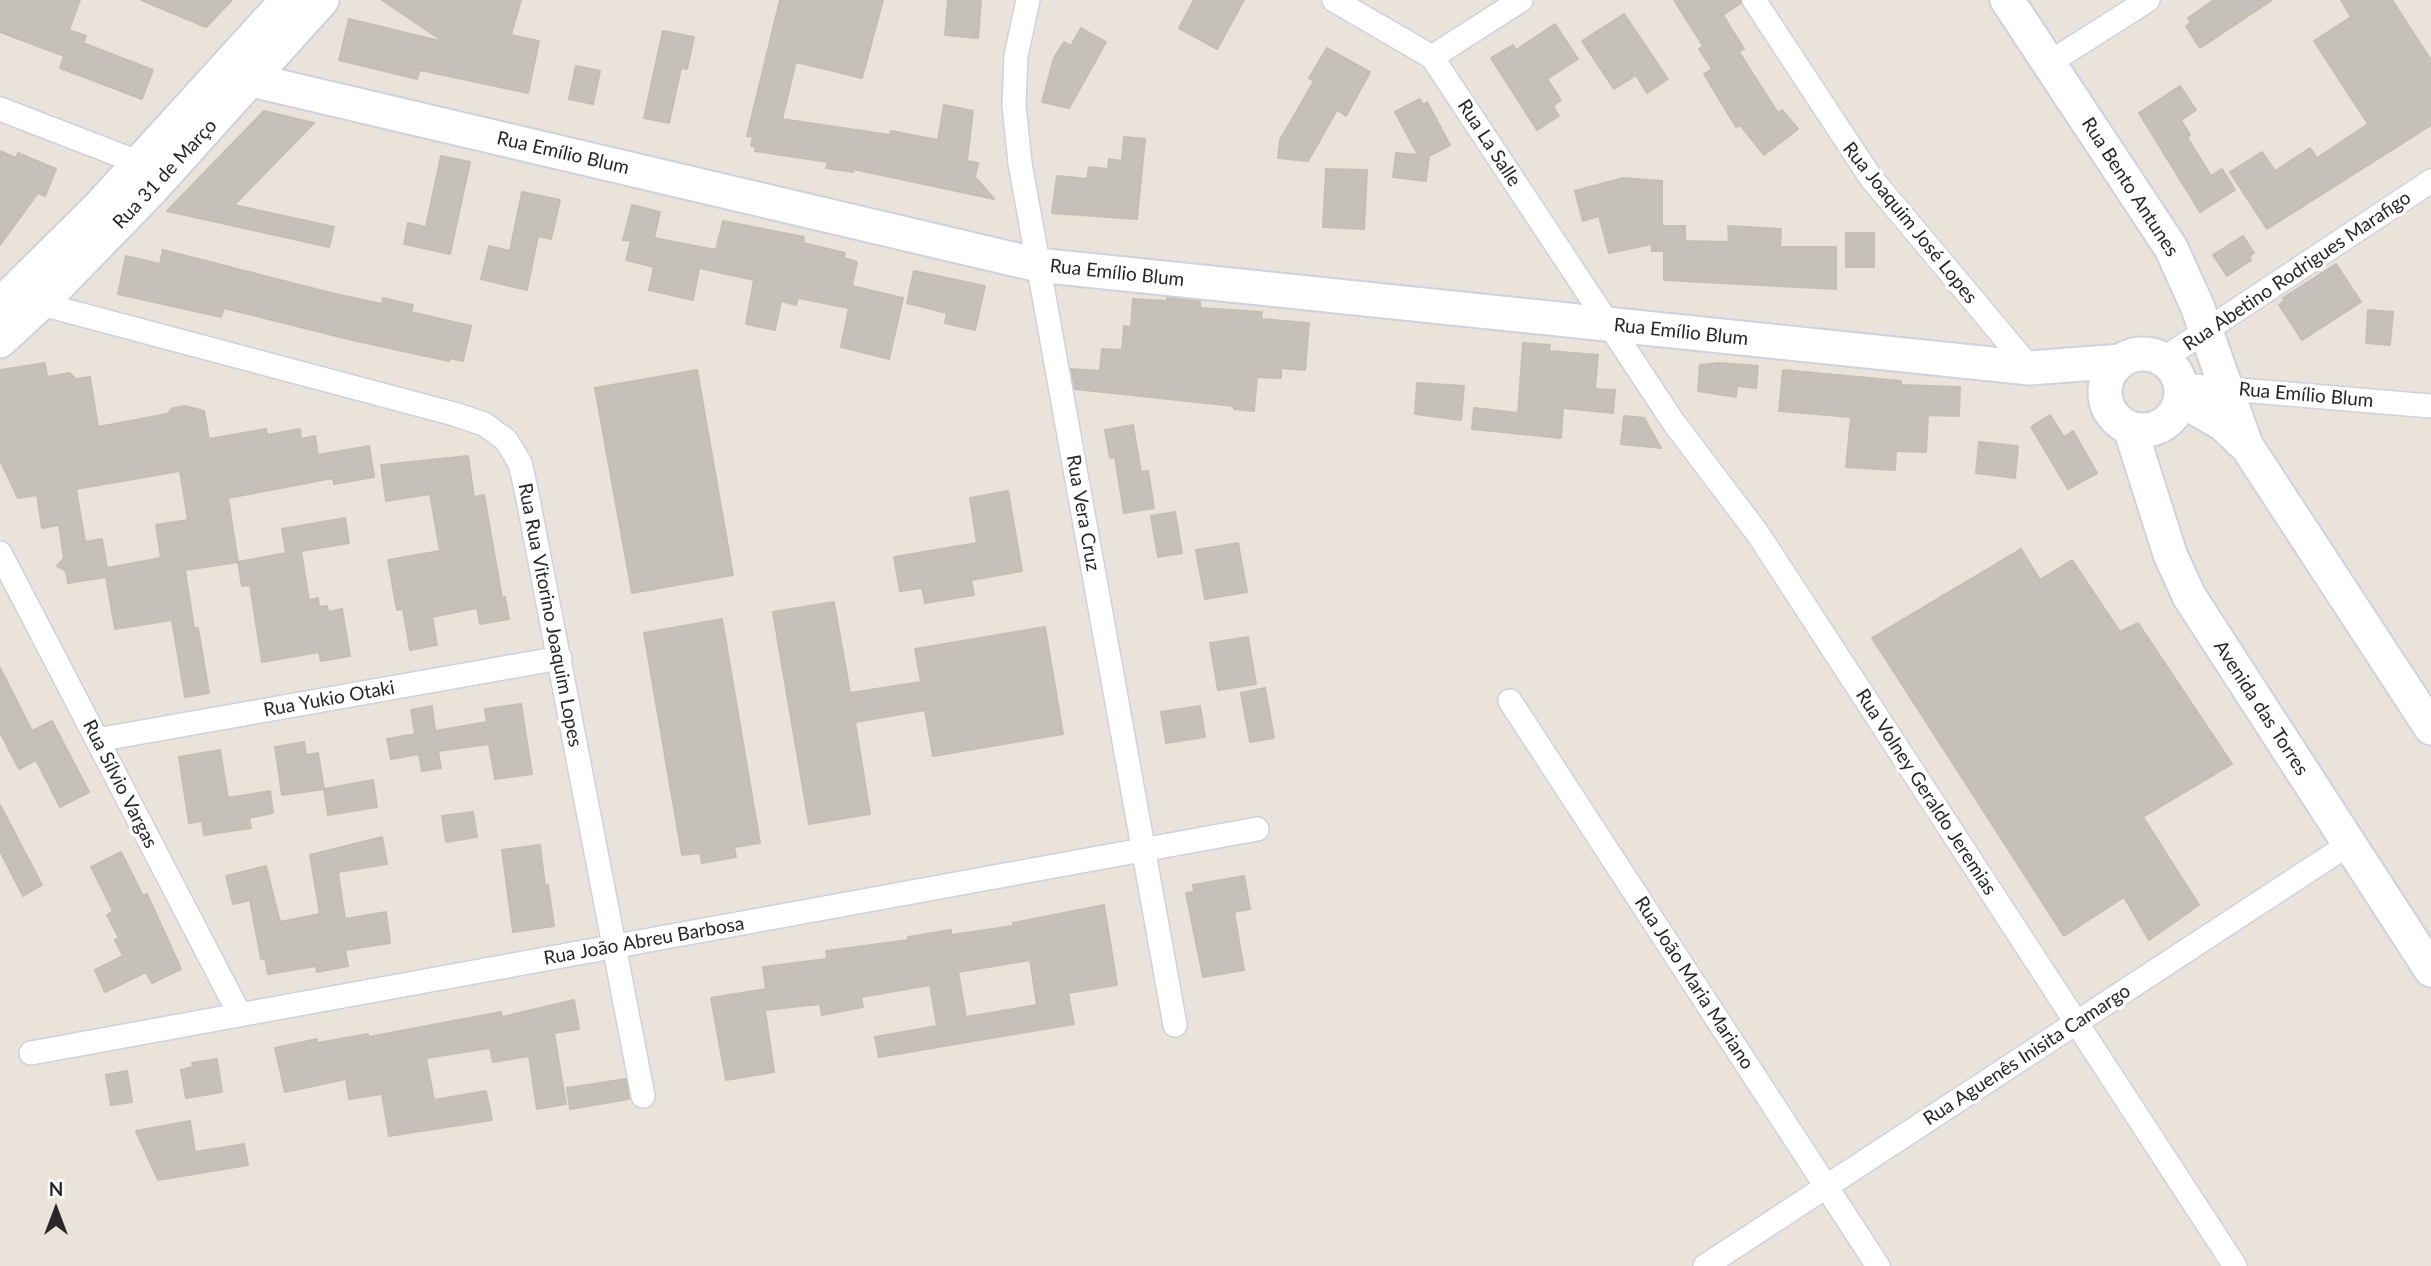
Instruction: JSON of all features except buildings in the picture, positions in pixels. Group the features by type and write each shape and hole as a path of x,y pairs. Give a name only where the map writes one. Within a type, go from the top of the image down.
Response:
{"main road":[{"name":"Rua 31 de Março","path":"17,301 237,77 287,0"},
{"name":"Rua 31 de Março","path":"0,341 17,301 140,163 323,0"},
{"name":"Rua Bento Antunes","path":"2007,0 2171,248 2185,276 2225,388"},
{"name":"Rua Emílio Blum","path":"237,77 1038,265 2030,368 2121,361"},
{"path":"2175,381 2168,422 2156,429 2143,431 2119,422 2106,400 2108,379 2121,361 2142,354 2175,381 2246,446 2431,728"},
{"name":"Rua Emílio Blum","path":"2030,368 2106,400"},
{"path":"2225,388 2246,446"},
{"name":"Avenida das Torres","path":"2130,428 2169,554 2189,596 2431,970"}],"street":[{"name":"Rua Vera Cruz","path":"1028,0 1016,56 1014,106 1020,163 1175,1025"},
{"name":"Rua La Salle","path":"1334,0 1432,57 1608,324"},
{"path":"1432,57 1521,0"},
{"name":"Rua Joaquim José Lopes","path":"1754,0 1871,178 2030,368"},
{"path":"2049,63 2148,0"},
{"path":"0,110 140,163"},
{"name":"Rua Abetino Rodrigues Marafigo","path":"2175,381 2206,334 2431,181"},
{"name":"Rua Rua Vitorino Joaquim Lopes","path":"17,301 484,424 506,440 520,463 643,1096"},
{"name":"Rua Volney Geraldo Jeremias","path":"1608,324 1694,452 1758,534 2235,1266"},
{"name":"Rua Emílio Blum","path":"2175,381 2225,388 2431,406"},
{"name":"Rua Sílvio Vargas","path":"0,553 240,1015"},
{"name":"Rua Yukio Otaki","path":"97,740 560,658"},
{"name":"Rua João Maria Mariano","path":"1510,701 1878,1266"},
{"name":"Rua João Abreu Barbosa","path":"31,1053 1257,829"},
{"name":"Rua Aguenês Inisita Camargo","path":"1705,1266 2349,844"}]}
